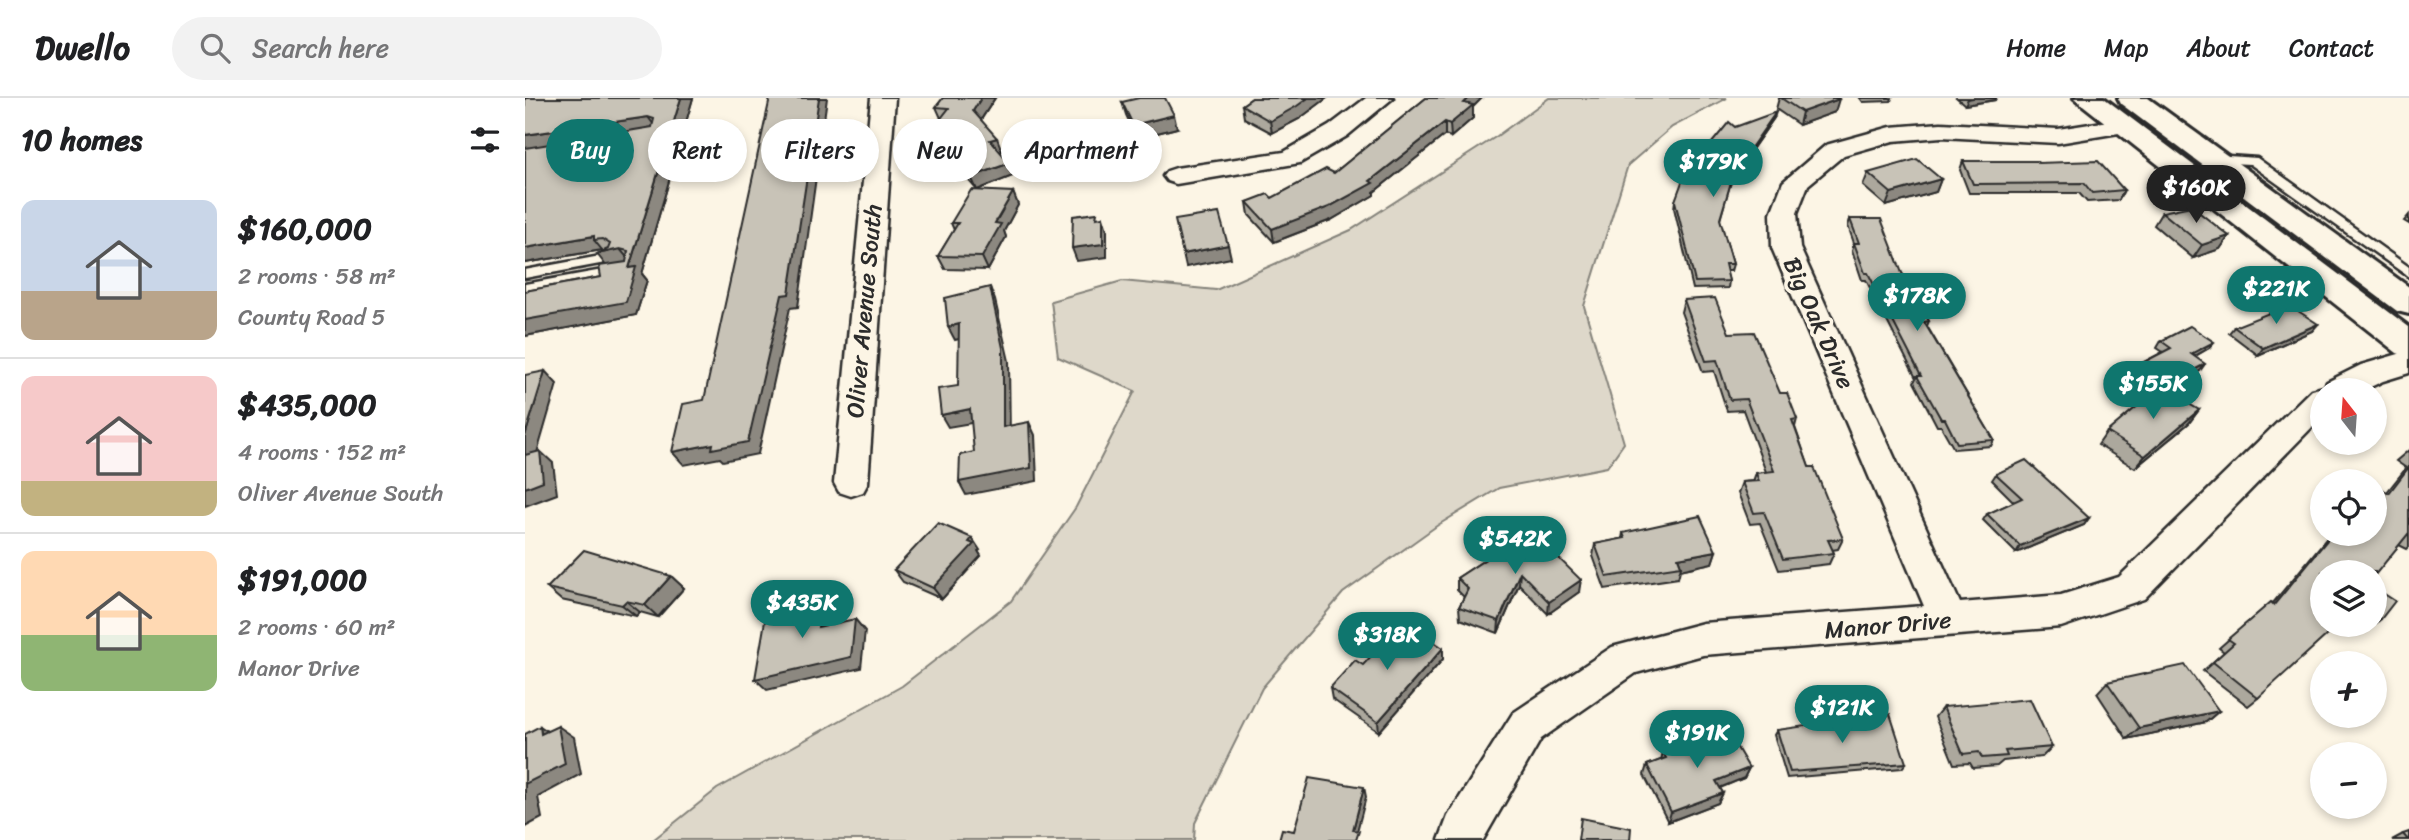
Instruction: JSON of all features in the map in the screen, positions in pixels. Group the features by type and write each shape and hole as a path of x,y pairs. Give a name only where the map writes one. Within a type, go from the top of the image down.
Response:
{"main road":[{"path":"2087,98 2127,112 2214,159 2409,303"},
{"path":"2127,112 2409,345"}],"street":[{"name":"Oliver Avenue South","path":"851,483 883,98"},
{"path":"1175,176 1291,158 1338,131 1381,98"},
{"name":"Big Oak Drive","path":"1949,620 1786,248 1783,213 1796,182 1835,150 1891,134 1941,130 2058,136 2127,112"},
{"path":"2362,378 2409,362"},
{"name":"Manor Drive","path":"1461,840 1463,831 1527,726 1626,659 1703,639 2061,611 2131,588 2310,410"}],"lane":[{"path":"2214,159 2253,161 2409,273"},
{"path":"525,274 611,258"},
{"path":"525,288 631,269"}],"shaded area":[{"path":"1549,98 1727,98 1672,127 1628,165 1584,306 1624,443 1607,467 1499,488 1438,525 1343,593 1262,688 1195,823 1194,840 653,840 717,789 902,686 1011,601 1076,507 1135,391 1058,357 1051,301 1122,281 1216,290 1351,230 1497,136"}],"building":[{"path":"525,98 681,98 675,119 546,119 546,132 525,135"},
{"path":"770,98 819,98 816,119 765,119"},
{"path":"943,98 981,98 973,111 980,119 940,119 949,108 936,107"},
{"path":"1139,98 1165,98 1174,115 1158,119 1130,119 1122,102"},
{"path":"1252,98 1308,98 1270,121 1242,105"},
{"path":"1426,98 1469,98 1464,103 1473,105 1450,124 1445,122 1370,181 1373,183 1329,207 1272,229 1247,202 1268,194 1272,198 1326,169 1334,173"},
{"path":"1781,98 1838,98 1839,99 1802,112"},
{"path":"1776,112 1734,172 1720,219 1733,264 1725,264 1729,281 1695,282 1675,201 1686,171 1689,171 1729,122 1735,127"},
{"path":"987,127 997,138 990,140 1001,153 1001,166 987,171"},
{"path":"648,128 648,182 655,182 629,268 636,267 626,302 525,320 525,291 601,277 599,266 626,262 628,251 620,249 597,254 608,249 610,244 602,239 594,240 594,236 525,248 525,148 546,145 546,182 634,182 634,130"},
{"path":"761,139 761,182 806,182 789,294 782,295 748,442 712,449 713,444 672,452 683,404 704,400"},
{"path":"1917,159 1941,179 1891,193 1868,173"},
{"path":"1963,161 2098,161 2124,190 2092,193 2084,183 1973,184"},
{"path":"971,190 1013,192 995,223 1001,224 982,257 938,256 958,223 951,223"},
{"path":"2191,206 2229,236 2202,245 2162,212"},
{"path":"1097,213 1096,218 1103,217 1103,244 1072,248 1073,216"},
{"path":"1219,213 1228,245 1183,254 1175,220"},
{"path":"1850,219 1881,219 1902,273 1929,321 1924,322 1994,440 1957,443 1945,419 1941,419 1917,376 1921,376 1868,273 1865,273 1854,243 1859,243"},
{"path":"990,287 1003,348 1003,427 1029,422 1031,468 959,482 960,455 974,452 970,409 941,415 938,389 958,386 959,324 948,327 945,298"},
{"path":"1715,298 1729,333 1754,332 1780,393 1787,393 1797,419 1792,420 1809,467 1814,467 1843,539 1828,540 1834,553 1783,559 1764,512 1754,513 1742,482 1759,481 1756,473 1774,471 1746,399 1730,400 1717,360 1706,361 1684,300"},
{"path":"2289,305 2318,324 2263,348 2234,327"},
{"path":"2190,326 2214,342 2191,354 2205,364 2172,382 2144,362 2171,348 2161,341"},
{"path":"545,371 525,436 525,375"},
{"path":"2160,387 2199,410 2145,456 2107,432"},
{"path":"540,451 543,481 525,488 525,455"},
{"path":"2026,460 2089,518 2020,546 1987,514 2022,498 1996,474"},
{"path":"2409,467 2409,535 2387,560 2311,560 2322,546 2387,546 2387,492 2389,493"},
{"path":"1700,516 1716,551 1678,558 1681,566 1607,577 1595,544 1625,538 1623,533"},
{"path":"938,523 972,538 969,542 974,544 933,588 894,570"},
{"path":"1530,530 1581,580 1549,602 1520,572 1499,621 1459,607 1468,589 1457,578"},
{"path":"584,550 671,576 645,605 626,601 622,605 547,588"},
{"path":"2310,561 2310,637 2325,637 2258,698 2213,662 2234,643 2228,639 2271,602 2274,605"},
{"path":"2387,596 2395,601 2387,611"},
{"path":"822,599 818,627 855,619 851,657 755,679 766,615 784,612 785,607"},
{"path":"1403,621 1443,648 1378,722 1330,688 1355,660 1363,665"},
{"path":"2185,665 2219,711 2139,728 2107,682"},
{"path":"2030,699 2052,747 2005,751 2007,756 1982,758 1979,752 1963,754 1943,707"},
{"path":"1890,714 1906,763 1790,772 1777,730"},
{"path":"540,726 541,734 558,726 565,764 525,784 525,734"},
{"path":"1726,729 1749,768 1716,781 1723,793 1671,812 1647,765 1666,758 1663,752"},
{"path":"1309,778 1364,787 1353,830 1359,831 1356,840 1279,840 1282,829 1294,831"},
{"path":"1581,818 1631,828 1630,840 1578,840"}]}
